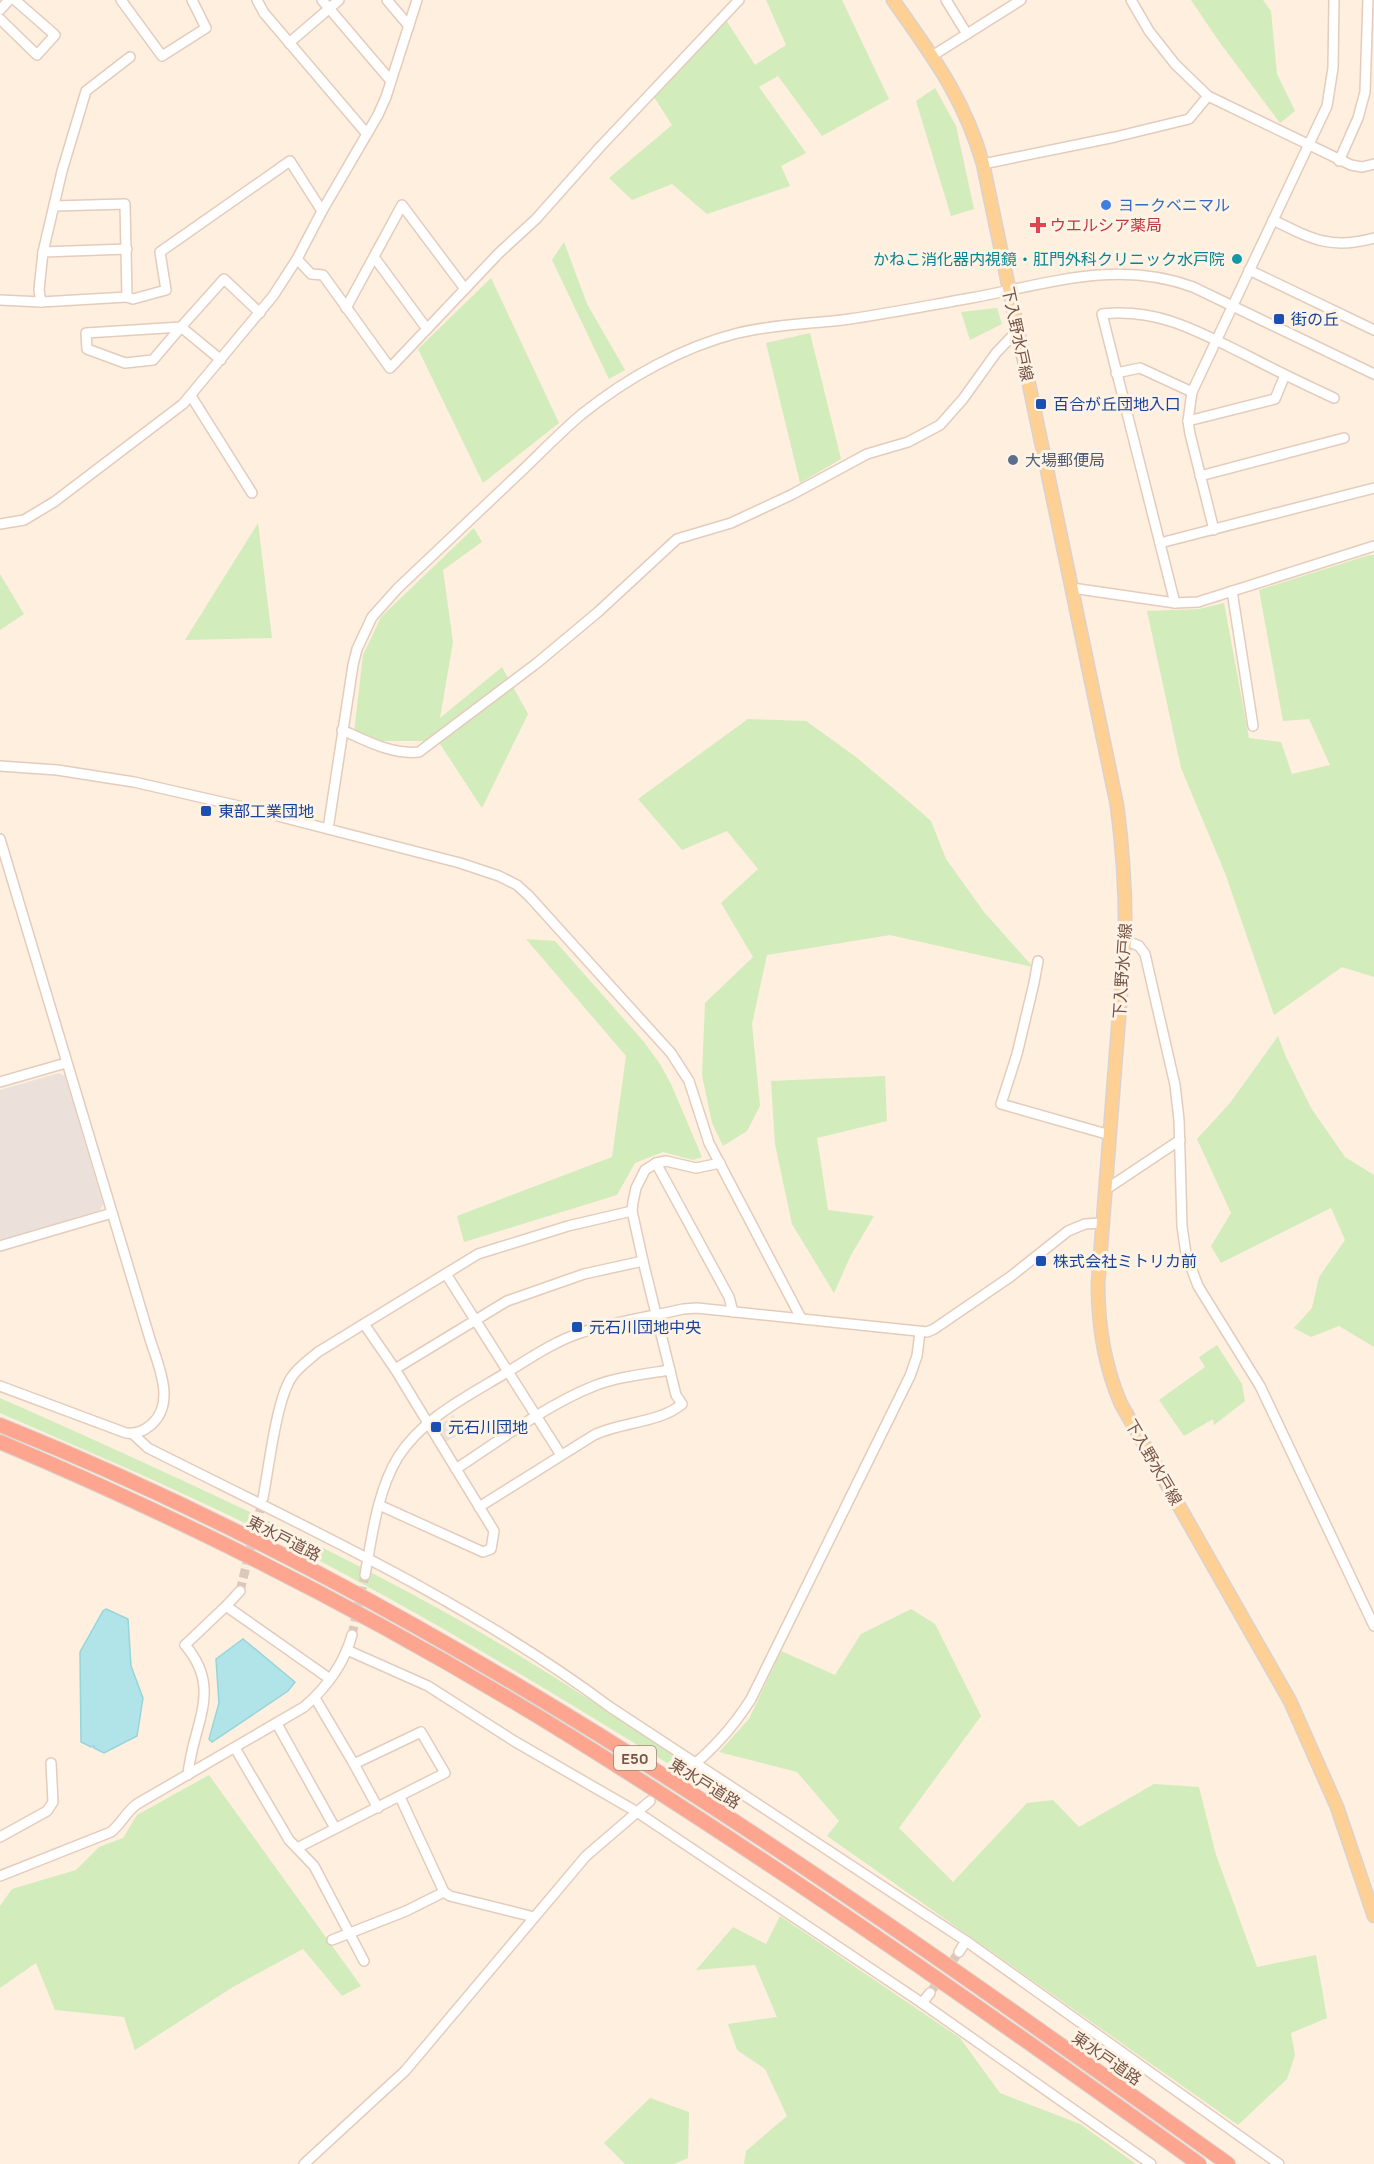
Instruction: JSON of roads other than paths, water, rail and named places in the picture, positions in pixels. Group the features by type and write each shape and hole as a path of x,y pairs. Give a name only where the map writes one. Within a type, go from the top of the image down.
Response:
{"highway":[{"name":"東水戸道路","path":"0,1425 188,1508 269,1548 470,1658 577,1722 732,1819 889,1925 1228,2164"},
{"name":"東水戸道路","path":"0,1442 171,1518 263,1564 368,1619 568,1735 723,1834 1072,2073 1199,2164"}],"main road":[{"name":"下入野水戸線","path":"893,0 954,89 966,114 983,164 1117,805 1125,880 1125,940 1102,1223 1099,1321 1104,1357 1114,1388 1290,1701 1337,1807 1374,1916"}],"street":[{"path":"0,9 9,0"},
{"path":"0,19 37,54 55,35 15,0"},
{"path":"121,0 162,56 206,28 192,0"},
{"path":"257,0 264,12 368,134"},
{"path":"322,0 391,81"},
{"path":"290,43 339,0"},
{"path":"387,0 409,26"},
{"path":"0,524 24,520 54,502 191,396 260,313 297,259 384,103 417,0"},
{"path":"297,259 311,273 322,275 390,368 499,253 536,219 600,147 739,0"},
{"path":"946,0 967,34"},
{"path":"932,56 1010,3 1021,0"},
{"path":"1131,0 1149,31 1175,64 1208,96 1339,161 1362,166 1374,164"},
{"path":"1214,530 1188,422 1192,392 1327,106 1333,69 1334,0"},
{"path":"1339,161 1361,109 1365,92 1370,46 1368,0"},
{"path":"41,302 39,290 43,252 62,171 86,91 130,57"},
{"path":"983,164 1189,119 1208,96"},
{"path":"0,300 41,302 127,297 133,299 166,290 160,252 290,161 322,211"},
{"path":"54,206 125,204 127,297"},
{"path":"346,308 402,205 465,289"},
{"path":"1273,220 1322,242 1348,244 1374,238"},
{"path":"43,252 127,249"},
{"path":"374,257 427,329"},
{"path":"1249,270 1374,329"},
{"path":"328,829 353,665 357,650 372,617 398,588 582,414 629,381 671,359 737,333 788,324 849,319 1086,275 1138,274 1176,281 1232,304 1374,374"},
{"path":"221,360 181,327 86,333 87,349 124,363 153,360 181,327 224,279 260,313"},
{"path":"1175,603 1102,314 1120,312 1161,317 1178,322 1334,398"},
{"path":"342,730 381,747 405,753 419,752 537,663 598,612 677,539 731,523 791,495 867,454 908,442 940,425 963,399 996,353 1017,331"},
{"path":"1116,374 1140,368 1192,392"},
{"path":"1188,422 1275,399 1286,375"},
{"path":"191,396 252,493"},
{"path":"1200,476 1344,438"},
{"path":"1160,543 1374,488"},
{"path":"1072,588 1175,603 1198,602 1374,546"},
{"path":"1232,591 1253,726"},
{"path":"0,766 57,770 134,782 243,807 460,863 500,876 517,885 559,928 671,1053 689,1081 705,1134 801,1318"},
{"path":"0,839 158,1364 165,1395 162,1409 154,1422 144,1430 133,1434 0,1386"},
{"path":"1125,940 1139,946 1145,954 1174,1085 1180,1140 1182,1226 1186,1254 1198,1286 1260,1386 1374,1626"},
{"path":"1038,962 1017,1054 1001,1104 1110,1135"},
{"path":"0,1082 66,1063"},
{"path":"1105,1190 1180,1140"},
{"path":"479,1507 608,1428 673,1412 682,1404 676,1395 632,1211 636,1188 645,1170 656,1163 666,1161 696,1168 720,1163"},
{"path":"656,1163 729,1297 733,1312"},
{"path":"263,1498 279,1415 291,1377 318,1352 478,1254 568,1226 632,1211"},
{"path":"0,1246 112,1213"},
{"path":"366,1575 379,1504 386,1480 398,1458 427,1424 541,1350 581,1332 697,1308 920,1332 934,1329 1010,1277 1077,1226 1102,1223"},
{"path":"395,1369 507,1301 584,1274 643,1261"},
{"path":"446,1274 561,1455"},
{"path":"364,1324 395,1369 494,1531 491,1548 483,1552 379,1504"},
{"path":"682,1774 730,1731 751,1699 910,1376 920,1332"},
{"path":"456,1469 574,1395 595,1386 670,1370"},
{"path":"133,1434 148,1448 368,1559 480,1622 578,1683 610,1707 698,1762 966,1941 1279,2164"},
{"path":"188,1775 189,1758 204,1704 203,1673 195,1657 185,1645 240,1591"},
{"path":"226,1606 330,1679"},
{"path":"0,1876 103,1837 118,1826 129,1810 137,1804 277,1724 315,1698 330,1679 347,1650 352,1635"},
{"path":"347,1650 428,1686 514,1741 637,1812 922,2003 1151,2164"},
{"path":"315,1698 378,1808"},
{"path":"277,1724 335,1828"},
{"path":"297,1848 445,1773 421,1732 354,1764"},
{"path":"235,1748 289,1840 315,1866 364,1961"},
{"path":"0,1837 47,1811 50,1807 53,1802 51,1763"},
{"path":"400,1797 444,1892 450,1896 534,1917"},
{"path":"304,2164 405,2071 586,1856 650,1801"},
{"path":"332,1940 406,1911 444,1892"},
{"path":"959,1952 966,1941"},
{"path":"922,2003 930,1993"}],"water":[{"path":"106,1609 128,1619 131,1666 143,1698 137,1736 104,1753 94,1746 91,1747 81,1742 80,1652"},
{"path":"243,1639 295,1682 288,1691 212,1742 209,1739 219,1703 216,1659"}],"tunnel":[{"path":"240,1591 263,1498"},
{"path":"352,1635 365,1575"},
{"path":"930,1993 959,1952"}],"place":[{"name":"ヨークベニマル","path":"1106,205"},
{"name":"ウエルシア薬局","path":"1038,225"},
{"name":"かねこ消化器内視鏡・肛門外科クリニック水戸院","path":"1237,259"},
{"name":"街の丘","path":"1279,319"},
{"name":"百合が丘団地入口","path":"1041,404"},
{"name":"大場郵便局","path":"1013,460"},
{"name":"東部工業団地","path":"206,811"},
{"name":"株式会社ミトリカ前","path":"1041,1261"},
{"name":"元石川団地中央","path":"577,1327"},
{"name":"元石川団地","path":"436,1427"}]}
